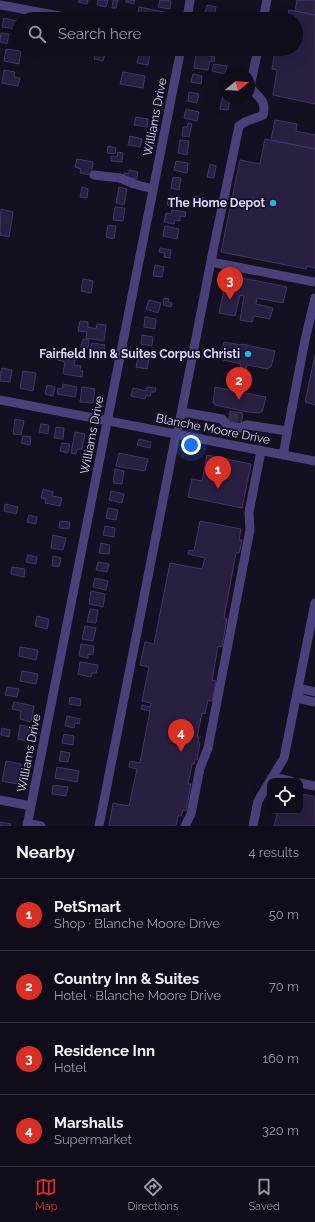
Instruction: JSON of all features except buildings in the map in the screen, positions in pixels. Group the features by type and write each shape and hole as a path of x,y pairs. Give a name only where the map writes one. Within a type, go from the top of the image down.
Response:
{"street":[{"path":"188,12 190,0"},
{"path":"264,12 267,0"},
{"path":"0,4 41,12"},
{"name":"Williams Drive","path":"27,825 180,56"},
{"path":"100,826 239,126 245,120 256,119 263,115 265,108 263,100 250,87 257,56"},
{"path":"94,175 120,178 134,184 153,189"},
{"path":"211,262 315,282"},
{"path":"283,455 305,340 315,298"},
{"name":"Blanche Moore Drive","path":"0,400 315,462"},
{"path":"182,412 225,418 228,426 240,428 245,422 288,431"},
{"path":"185,826 191,814 200,768 208,748 250,530 249,512 261,451"},
{"path":"272,778 284,758 315,603"},
{"path":"297,692 303,689 315,692"},
{"path":"297,692 301,699 315,702"},
{"path":"303,784 315,786"},
{"path":"253,826 258,801 267,786"},
{"path":"0,800 31,806"},
{"path":"27,825 41,826"}],"tunnel":[{"path":"229,417 242,419"}],"place":[{"name":"The Home Depot","path":"273,203"},
{"name":"Residence Inn","path":"230,300"},
{"name":"Fairfield Inn & Suites Corpus Christi","path":"248,354"},
{"name":"Country Inn & Suites","path":"239,400"},
{"name":"PetSmart","path":"218,489"},
{"name":"Marshalls","path":"181,752"}]}
